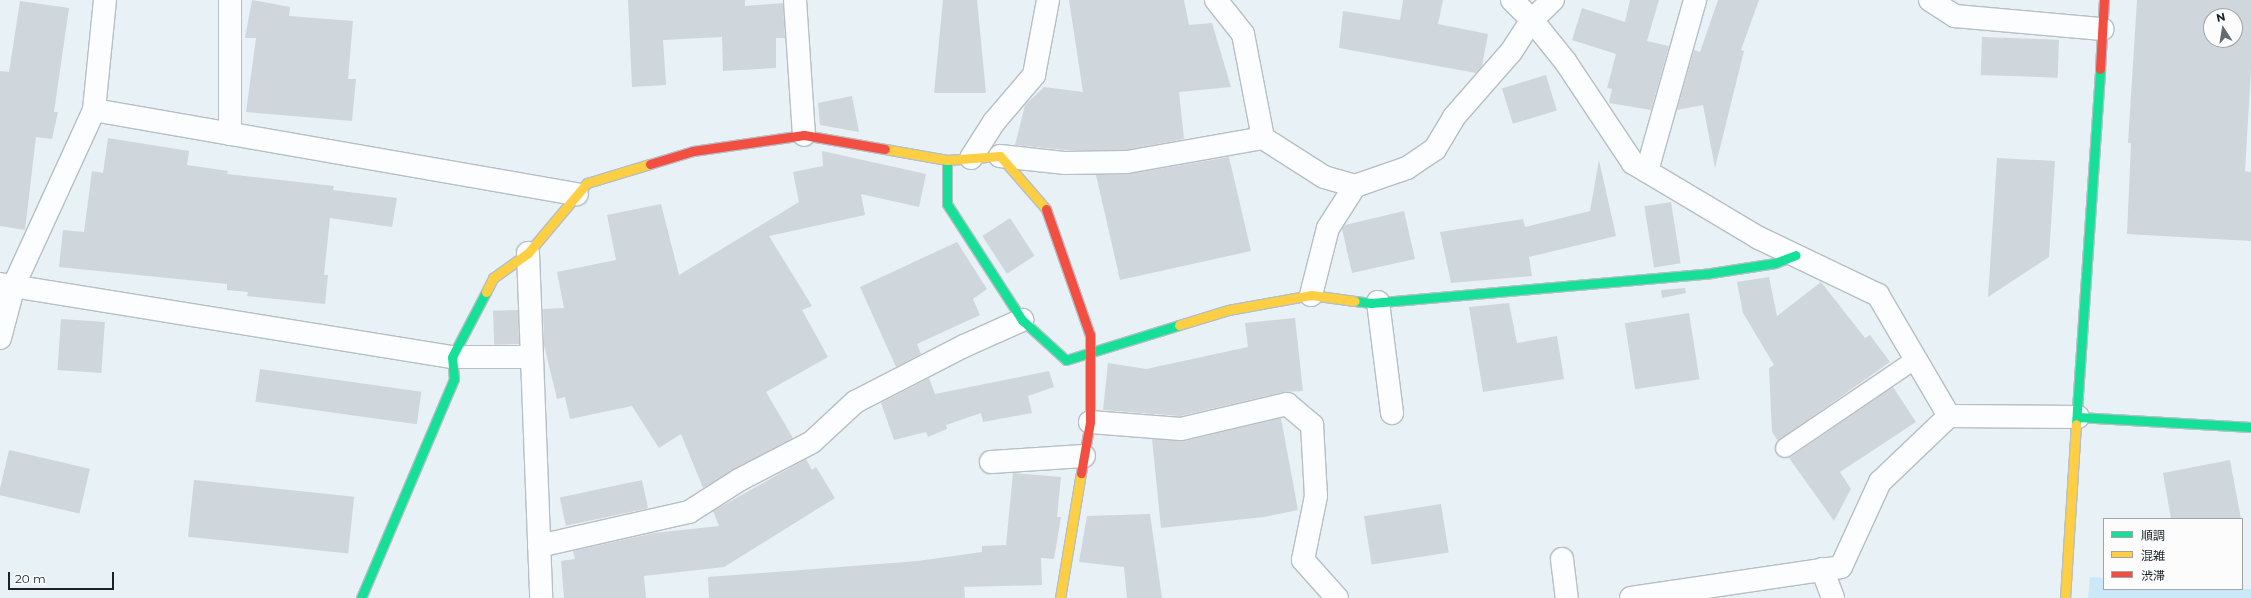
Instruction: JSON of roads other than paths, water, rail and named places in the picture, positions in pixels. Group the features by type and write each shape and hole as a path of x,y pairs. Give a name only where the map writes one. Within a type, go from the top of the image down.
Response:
{"street":[{"path":"0,338 7,284 94,110 105,0"},
{"path":"230,0 230,134"},
{"path":"795,0 804,135"},
{"path":"971,158 994,122 1034,75 1048,0"},
{"path":"1216,0 1243,34 1263,138"},
{"path":"1512,0 1532,20 1633,163 1759,238 1878,295 1949,416"},
{"path":"361,598 454,379 452,357 493,278 528,253 587,184 693,151 804,135 947,160 1000,156 1064,163 1127,162 1263,138 1324,177 1356,186 1407,168 1435,149 1454,117 1511,52 1532,20 1553,0"},
{"path":"1647,171 1695,0"},
{"path":"1930,0 1955,16 2102,30"},
{"path":"2065,598 2078,418 2104,0"},
{"path":"94,110 578,194"},
{"path":"1000,156 1044,204 1090,335 1092,354 1090,422 1060,598"},
{"path":"947,160 947,204 1022,320 1066,360 1092,354 1228,310 1311,295 1378,302 1711,274 1775,263 1796,256"},
{"path":"1311,295 1328,228 1356,186"},
{"path":"528,253 530,357 541,598"},
{"path":"7,284 452,357 530,357"},
{"path":"1378,302 1392,413"},
{"path":"539,546 689,512 739,480 812,442 855,402 964,346 1022,320"},
{"path":"1090,422 1181,429 1287,404 1312,425 1316,496 1303,560 1337,598"},
{"path":"1631,598 1841,566 1880,482 1949,416 2078,418 2251,427"},
{"path":"991,462 1084,456"},
{"path":"1562,559 1568,598"},
{"path":"1822,569 1833,598"}],"lane":[{"path":"1785,448 1916,359"}]}
